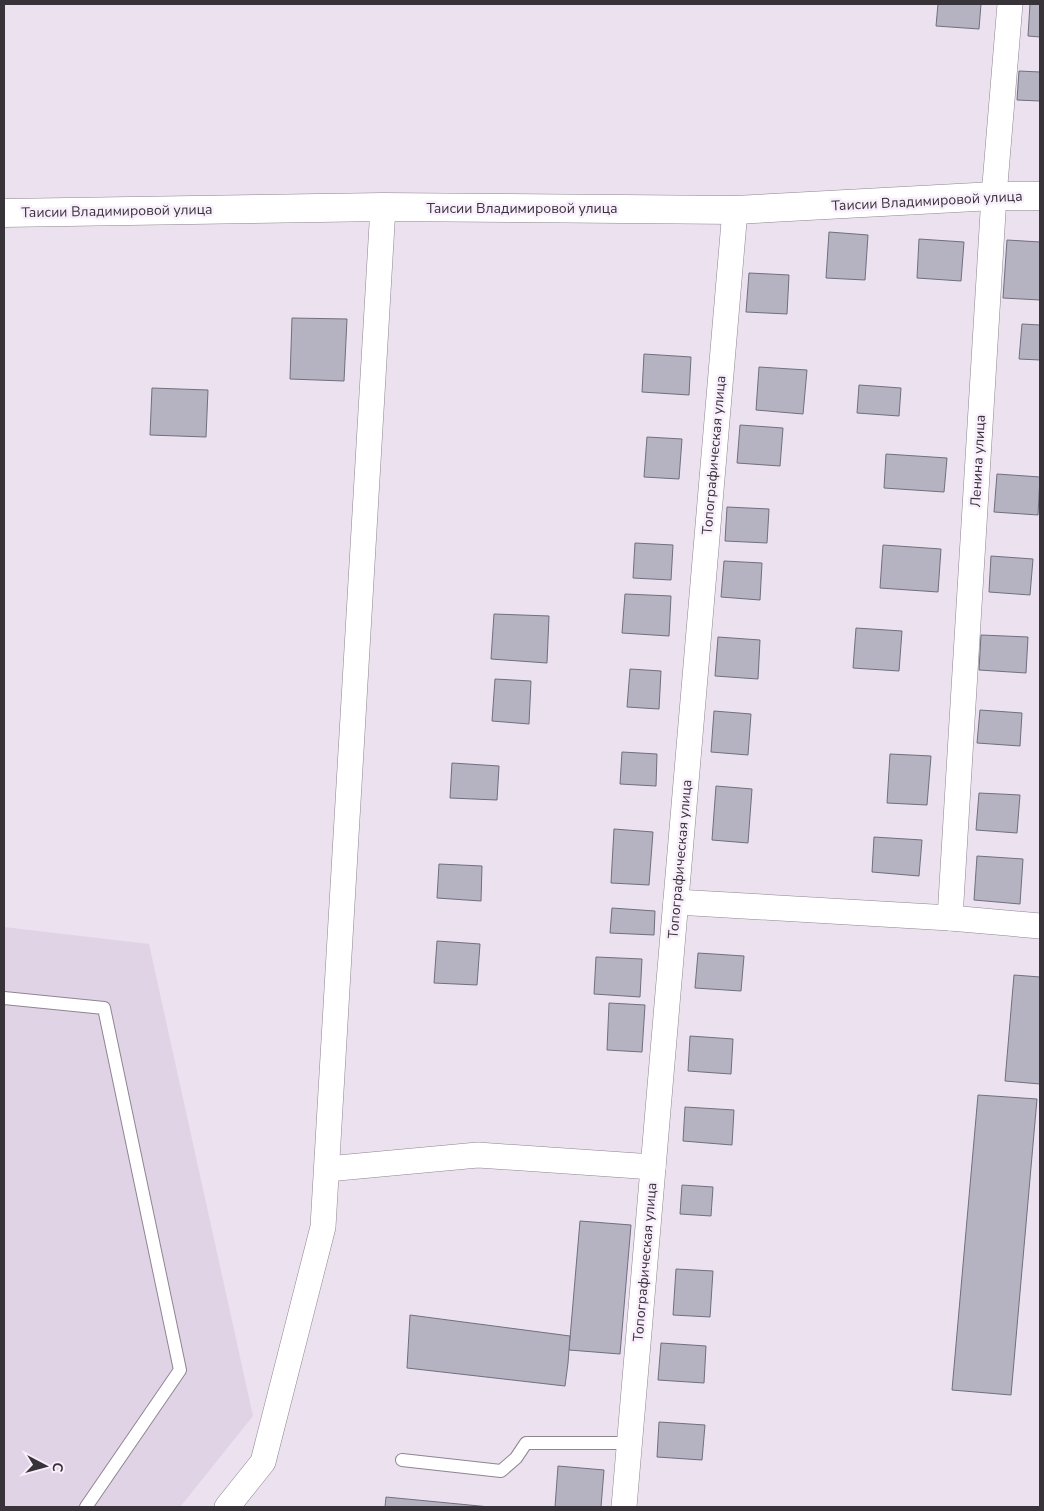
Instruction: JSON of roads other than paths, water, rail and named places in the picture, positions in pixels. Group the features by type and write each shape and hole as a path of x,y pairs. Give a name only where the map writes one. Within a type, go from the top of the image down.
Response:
{"street":[{"name":"Ленина улица","path":"950,918 994,196 1010,4"},
{"name":"Таисии Владимировой улица","path":"4,213 383,207 735,210 994,196 1040,196"},
{"path":"227,1507 263,1462 323,1227 383,207"},
{"name":"Топографическая улица","path":"624,1507 735,210"},
{"path":"676,902 950,918 1040,926"},
{"path":"327,1169 478,1155 653,1167"}],"lane":[{"path":"4,998 104,1008 180,1370 86,1507"},
{"path":"402,1460 501,1471 516,1458 526,1443 629,1443"}]}
